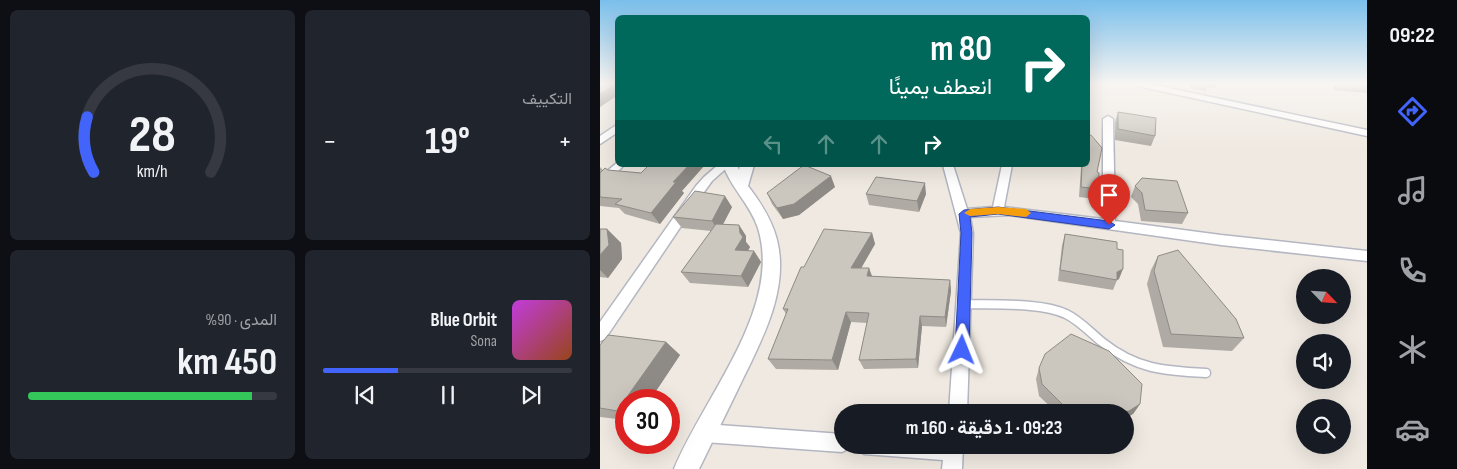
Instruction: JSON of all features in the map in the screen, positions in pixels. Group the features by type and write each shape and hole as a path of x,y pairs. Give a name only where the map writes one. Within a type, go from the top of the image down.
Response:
{"street":[{"path":"1235,105 1367,133"},
{"path":"1108,119 1109,225"},
{"path":"600,141 615,129"},
{"path":"600,183 617,167"},
{"path":"600,334 704,184 722,167"},
{"path":"686,469 753,337 761,316 770,280 772,263 768,232 758,211 734,176 731,167"},
{"path":"741,187 746,167"},
{"path":"948,167 952,185 964,214 967,233 958,404"},
{"path":"998,210 1007,167"},
{"path":"964,214 998,210 1367,256"},
{"path":"704,433 834,443"}],"lane":[{"path":"964,304 1059,310 1067,314 1112,349 1138,364 1168,371 1206,374"}],"building":[{"path":"1118,112 1156,118 1155,136 1118,129"},
{"path":"1091,135 1102,148 1097,172 1099,173 1098,189 1081,187 1082,167 1090,167"},
{"path":"647,167 687,167 673,182 676,182 651,213 615,204 622,199 600,197 600,173 605,168 608,170 641,173"},
{"path":"801,167 809,167 831,176 794,204 777,208 767,193"},
{"path":"876,177 925,183 917,201 866,194"},
{"path":"1142,178 1177,181 1188,213 1145,210 1142,193 1135,186"},
{"path":"695,191 725,196 712,221 673,217"},
{"path":"716,224 739,225 740,233 743,237 735,250 754,251 741,276 681,272"},
{"path":"600,229 607,229 609,245 600,255"},
{"path":"824,229 872,233 851,268 869,268 867,276 950,280 945,317 920,316 916,359 859,360 869,313 846,312 832,360 768,359 788,309 783,309 801,267 804,267"},
{"path":"1065,234 1117,242 1117,249 1123,250 1123,269 1117,272 1117,280 1060,270"},
{"path":"1178,250 1236,319 1244,338 1171,334 1154,271 1158,256"},
{"path":"1071,334 1109,351 1142,384 1140,404 1134,408 1134,404 1062,404 1042,384 1039,368 1045,354"},
{"path":"608,335 666,342 633,389 615,389 615,411 600,408 600,345"}],"slow traffic":[{"path":"970,213 998,210 1026,213"}],"route":[{"path":"962,350 967,233 964,214 998,210 1109,225"}]}
